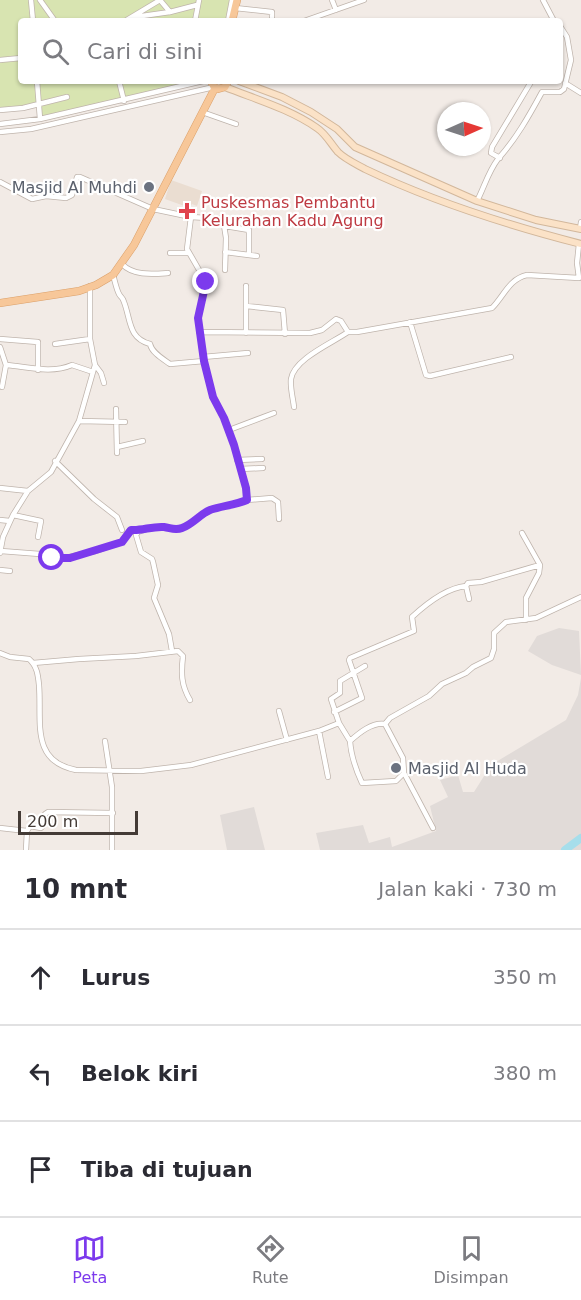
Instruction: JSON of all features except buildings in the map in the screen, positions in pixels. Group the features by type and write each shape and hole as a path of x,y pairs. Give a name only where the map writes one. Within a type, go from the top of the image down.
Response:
{"main road":[{"path":"233,18 234,0"},
{"path":"0,303 79,291 113,275 122,264 153,209 213,86 226,84 313,125 350,160 422,193 500,222 580,244"},
{"path":"247,84 282,97 311,112 337,129 355,147 477,201 536,220 581,226"},
{"path":"422,193 427,179"},
{"path":"432,197 438,184"}],"street":[{"path":"31,0 33,18"},
{"path":"40,0 53,18"},
{"path":"135,17 160,0 170,12"},
{"path":"229,18 234,0"},
{"path":"332,0 336,10"},
{"path":"313,18 364,0"},
{"path":"543,0 552,18"},
{"path":"135,17 170,12 198,2 195,18"},
{"path":"235,8 272,12 272,17"},
{"path":"477,201 483,186 523,127 542,92 560,92 564,89 571,60 567,37 563,31"},
{"path":"0,60 18,58"},
{"path":"565,83 581,93"},
{"path":"37,84 40,119"},
{"path":"120,84 124,101"},
{"path":"0,124 40,119 191,84"},
{"path":"500,158 490,153 492,147 530,84"},
{"path":"0,132 31,129 213,86"},
{"path":"0,110 67,97"},
{"path":"202,112 236,124"},
{"path":"0,182 32,199 46,196 66,198 72,195 77,177 80,177 153,209 191,217 223,219 225,270"},
{"path":"191,217 187,242 188,253 206,282 198,318 204,359 213,397 229,430 246,488 247,500"},
{"path":"225,226 249,230 249,254"},
{"path":"294,407 290,381 295,367 348,332 492,308 511,283 527,275 580,279 577,263 580,244"},
{"path":"225,252 257,256"},
{"path":"170,253 188,253"},
{"path":"122,264 135,272 168,273"},
{"path":"113,275 138,339 142,343 150,344 158,356 170,364 248,353"},
{"path":"90,286 90,339 94,365 79,421 51,472 28,491 13,515 3,537 0,552 70,558 122,542 129,531 138,532 165,527 178,530 196,521 210,510 237,505 247,500 272,498 278,502 279,519"},
{"path":"246,286 246,333"},
{"path":"246,306 283,310 285,334"},
{"path":"199,332 316,333 336,319 341,321 348,332"},
{"path":"410,322 426,375 430,376 511,357"},
{"path":"0,339 39,343 38,370"},
{"path":"55,344 90,339"},
{"path":"0,346 6,364 2,387"},
{"path":"6,364 38,370 65,369 72,365 93,372"},
{"path":"94,365 101,373 104,384"},
{"path":"116,409 117,450 143,441"},
{"path":"229,430 274,413"},
{"path":"79,421 125,422"},
{"path":"237,460 262,459"},
{"path":"55,461 94,499 117,516 122,530"},
{"path":"240,469 263,468"},
{"path":"0,488 28,491"},
{"path":"13,515 41,521 38,537"},
{"path":"0,520 10,521"},
{"path":"138,532 137,542 141,552 153,562 158,585 154,598 169,634 172,651"},
{"path":"522,533 540,565 526,598 526,620"},
{"path":"334,712 362,698 350,658 414,631 412,617 446,592 466,586 468,583 481,582 540,565"},
{"path":"0,570 10,571"},
{"path":"466,586 470,599"},
{"path":"385,724 390,718 429,696 442,684 490,658 493,654 494,633 506,621 526,620 541,616 581,597"},
{"path":"33,663 122,658 178,651 182,654 182,680 190,700"},
{"path":"0,653 27,659 36,668 40,740 53,761 67,768 110,771 163,770 287,740 339,723"},
{"path":"365,666 340,681 340,693 331,699 334,712 350,741 352,761 362,783 393,783 404,773"},
{"path":"279,711 287,740"},
{"path":"350,741 378,723 385,724"},
{"path":"385,724 404,758 404,773 433,828"},
{"path":"319,731 328,777"},
{"path":"105,741 113,813 112,850"},
{"path":"26,850 27,831 30,826 42,828 45,814 48,812 113,813"},
{"path":"0,828 27,831"}],"shaded area":[{"path":"171,180 202,191 197,206 192,204 190,208 165,199"},
{"path":"559,628 579,631 581,675 552,665 528,651 537,636"},
{"path":"581,678 581,850 320,850 316,833 363,825 369,843 390,837 392,847 436,831 430,806 448,797 440,780 458,775 463,792 474,792 491,765 566,720 578,695"},
{"path":"254,807 265,850 227,850 220,815"}],"green space":[{"path":"0,0 232,0 229,18 18,18 18,84 191,84 40,119 39,104 0,110"}],"waterway":[{"path":"565,850 581,838"}],"place":[{"name":"Masjid Al Muhdi","path":"149,187"},
{"name":"Puskesmas Pembantu Kelurahan Kadu Agung","path":"187,211"},
{"name":"Masjid Al Huda","path":"396,768"}],"route":[{"path":"52,558 70,558 122,542 131,530 138,532 165,527 178,530 196,521 210,510 237,505 247,500 234,445 224,418 216,406 204,361 198,318 206,282"}]}
